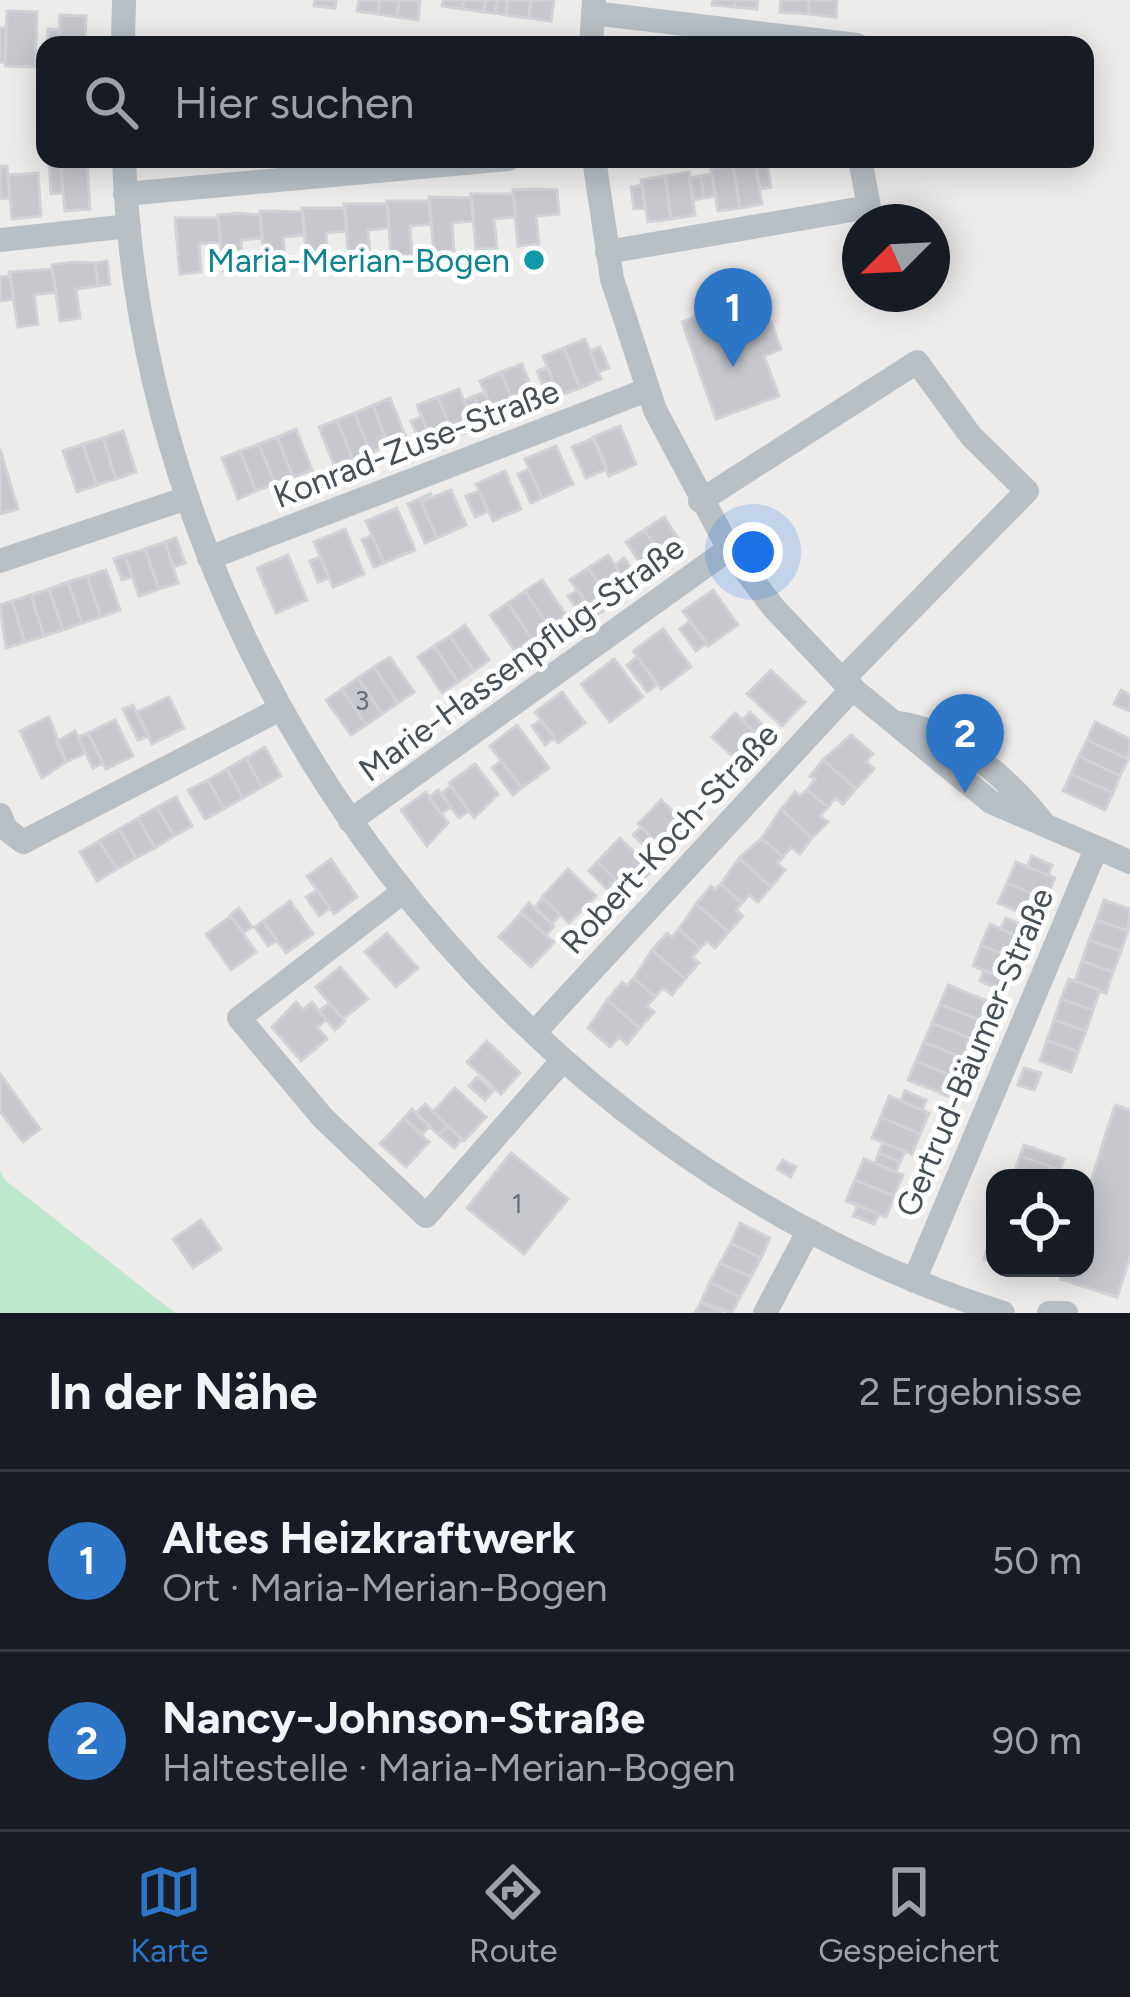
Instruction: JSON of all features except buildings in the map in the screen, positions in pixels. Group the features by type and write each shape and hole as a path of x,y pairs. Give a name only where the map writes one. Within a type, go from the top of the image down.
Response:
{"street":[{"path":"112,0 124,0 123,36"},
{"path":"593,7 794,36"},
{"path":"124,168 129,226 158,391 187,498 209,558 280,709 350,821 404,891 534,1033 642,1124 808,1230 914,1281 1003,1313"},
{"path":"125,194 410,168"},
{"path":"595,168 607,252 647,389 700,501 729,549 791,628 921,749 1006,812 1130,862"},
{"path":"607,252 868,207 862,168"},
{"path":"0,240 129,226"},
{"name":"Robert-Koch-Straße","path":"534,1033 1027,491 971,436 917,362 700,501"},
{"name":"Konrad-Zuse-Straße","path":"209,558 647,389"},
{"path":"0,561 187,498"},
{"name":"Marie-Hassenpflug-Straße","path":"350,821 729,549"},
{"path":"0,815 6,829 23,842 280,709"},
{"name":"Gertrud-Bäumer-Straße","path":"914,1281 1096,849"},
{"path":"404,891 239,1018 323,1118 426,1216 562,1061"},
{"path":"765,1313 808,1230"},
{"path":"1048,1313 1066,1313"}],"green space":[{"path":"0,1171 5,1180 175,1313 0,1313"}],"place":[{"name":"Maria-Merian-Bogen","path":"534,260"},
{"name":"Altes Heizkraftwerk","path":"733,367"},
{"name":"Nancy-Johnson-Straße","path":"965,793"}]}
